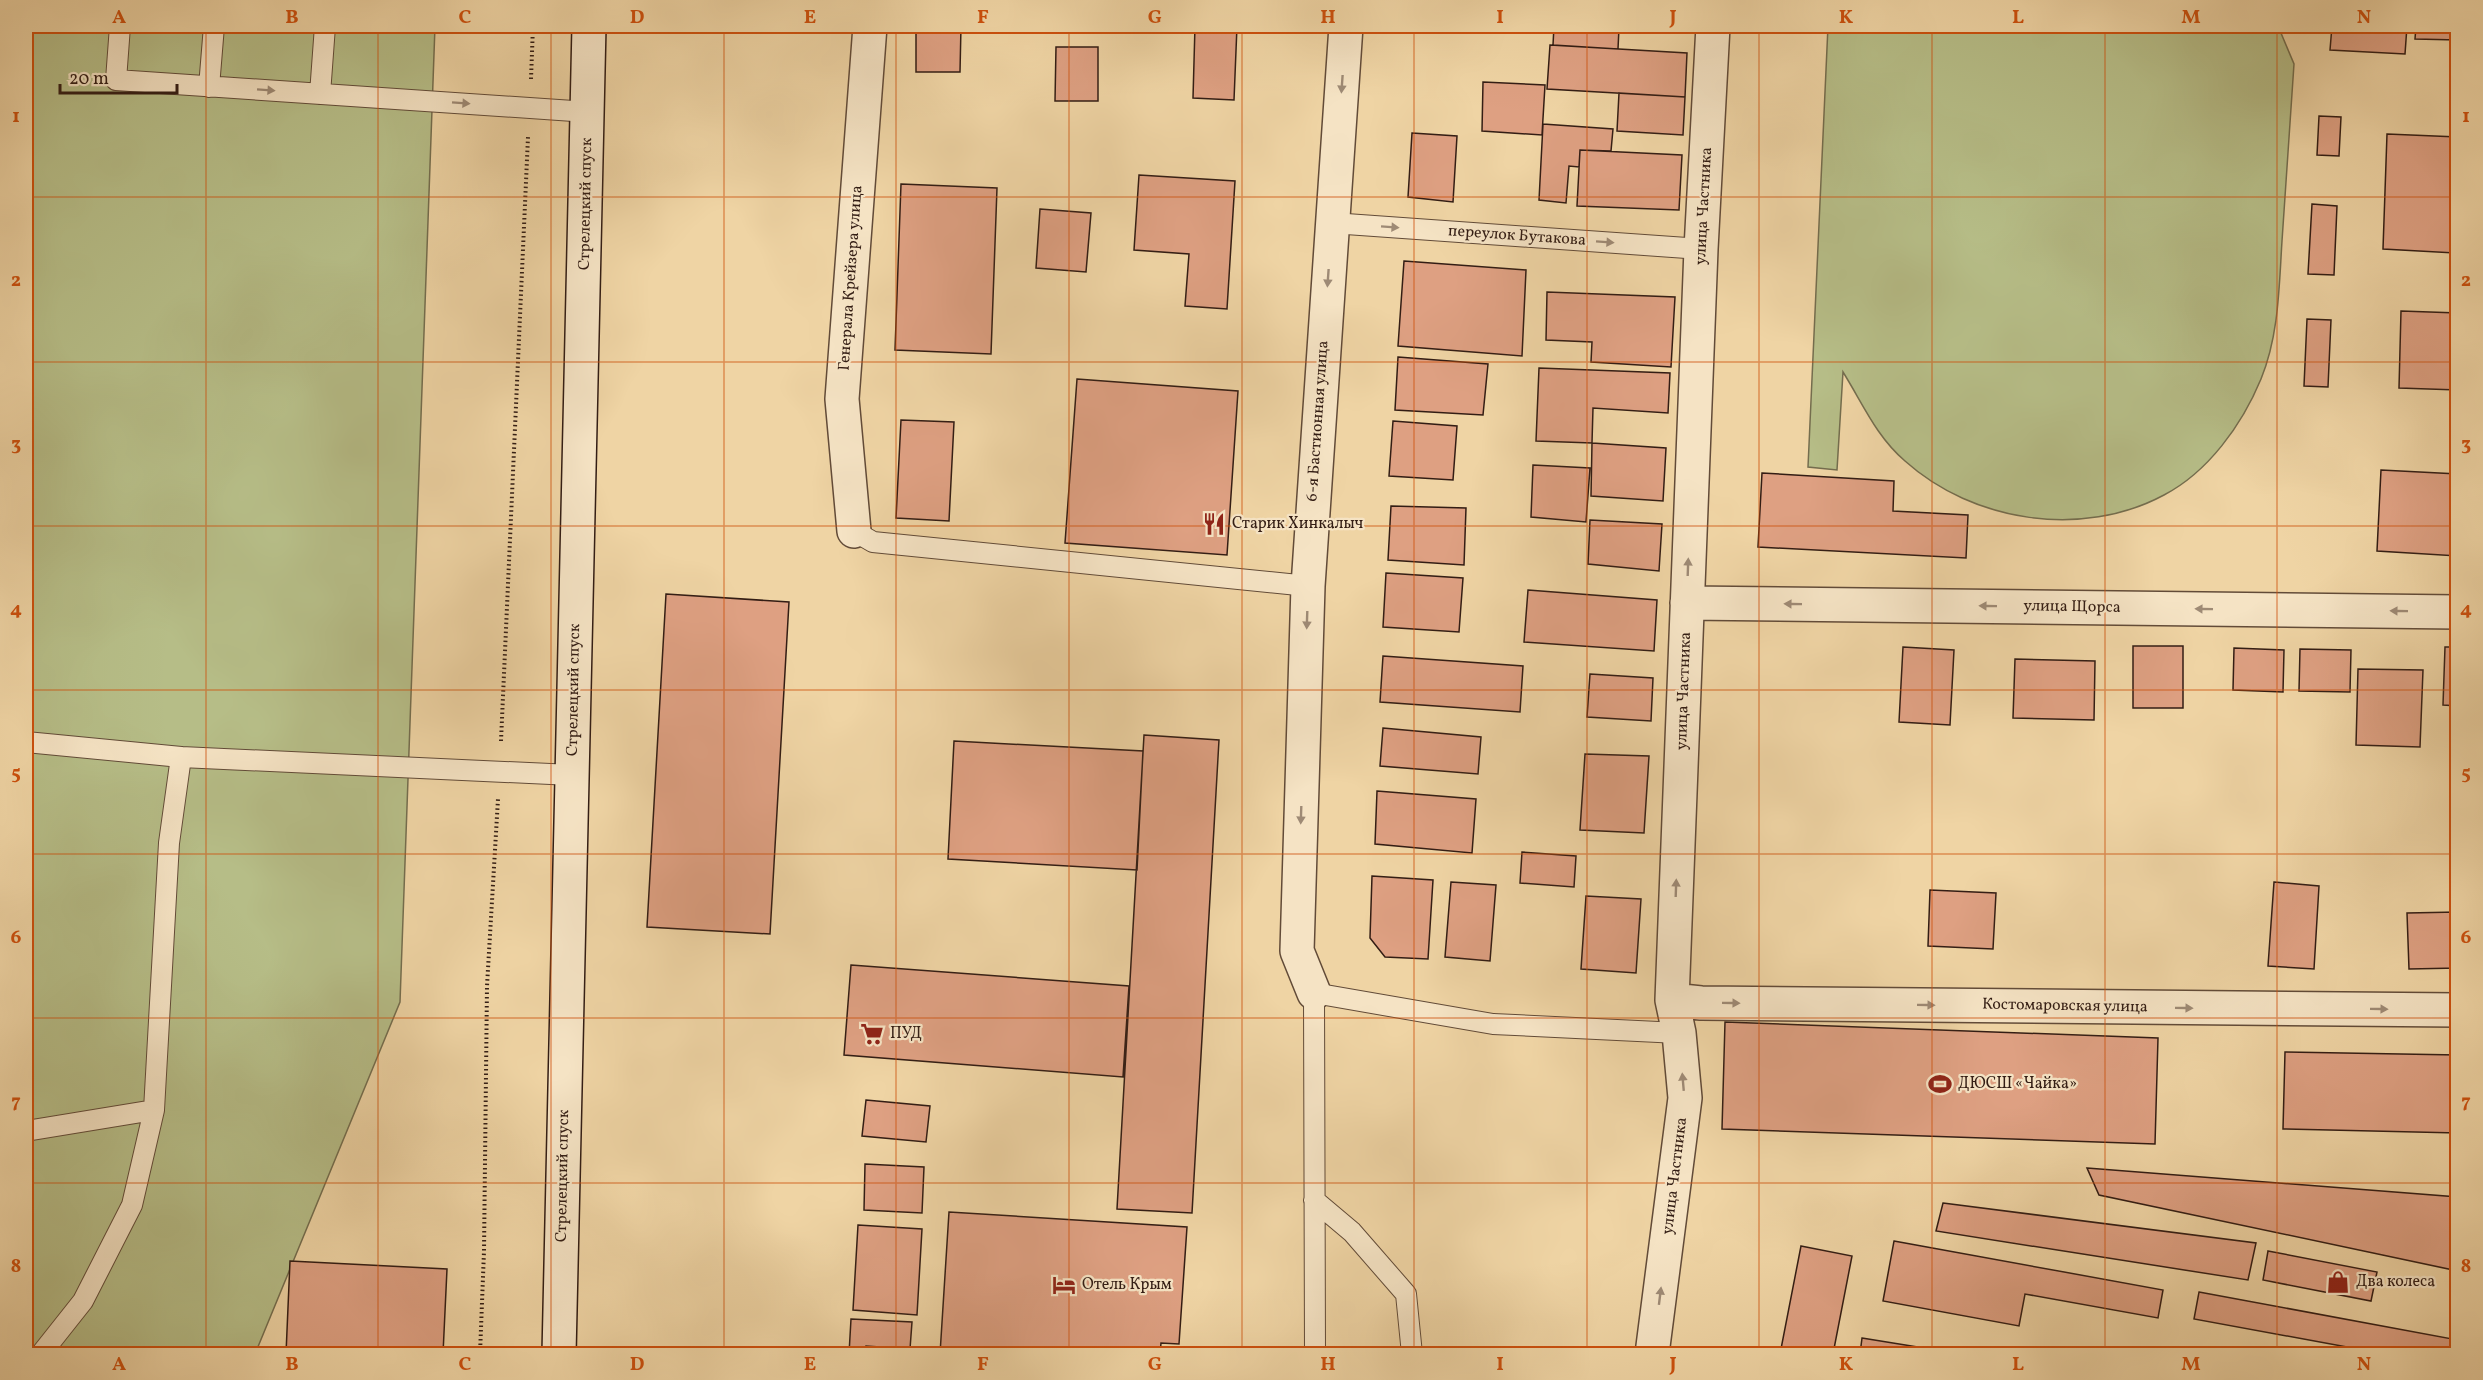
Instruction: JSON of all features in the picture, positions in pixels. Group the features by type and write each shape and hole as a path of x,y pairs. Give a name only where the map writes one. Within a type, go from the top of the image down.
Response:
{"street":[{"name":"Стрелецкий спуск","path":"560,1354 589,26"},
{"name":"Генерала Крейзера улица","path":"854,531 842,399 870,26"},
{"name":"6-я Бастионная улица","path":"1314,993 1297,951 1308,586 1346,26"},
{"name":"улица Частника","path":"1652,1354 1685,1098 1679,1033 1672,1000 1701,249 1713,26"},
{"name":"улица Щорса","path":"1687,603 2457,612"},
{"name":"Костомаровская улица","path":"1672,1000 1701,1003 2457,1010"}],"lane":[{"path":"120,26 116,80 588,112"},
{"path":"209,87 214,26"},
{"path":"320,94 325,26"},
{"name":"переулок Бутакова","path":"1332,223 1701,249"},
{"path":"854,531 873,542 1308,586"},
{"path":"26,742 181,757 572,775"},
{"path":"41,1354 83,1301 132,1204 154,1110 169,843 181,757"},
{"path":"407,767 572,775"},
{"path":"1315,1354 1314,993 1493,1024 1679,1033"},
{"path":"26,1131 154,1110"},
{"path":"1314,1200 1352,1232 1406,1294 1412,1354"}],"path":[{"path":"480,1354 484,1251 487,987 533,26"}],"green space":[{"path":"26,26 435,26 400,1002 255,1354 26,1354"},
{"path":"1828,26 2278,26 2294,64 2275,328 2261,379 2244,413 2222,446 2195,474 2164,495 2132,509 2098,517 2064,520 2029,517 1995,510 1963,498 1932,482 1905,461 1878,430 1843,372 1837,470 1808,467"}],"building":[{"path":"916,26 961,26 960,72 916,72"},
{"path":"1195,26 1237,26 1234,100 1193,98"},
{"path":"1554,26 1676,26 1676,31 1619,28 1618,49 1553,45"},
{"path":"2332,26 2407,26 2405,54 2330,50"},
{"path":"2416,26 2458,26 2458,40 2415,39"},
{"path":"1550,45 1687,53 1685,97 1547,89"},
{"path":"1056,47 1098,47 1098,101 1055,101"},
{"path":"1483,82 1545,85 1542,135 1482,131"},
{"path":"1619,93 1685,97 1683,135 1617,131"},
{"path":"2319,116 2341,117 2339,156 2317,155"},
{"path":"1543,124 1613,129 1611,151 1580,150 1579,167 1569,166 1566,203 1539,200"},
{"path":"1412,133 1457,136 1453,202 1408,197"},
{"path":"2387,134 2458,137 2455,253 2383,249"},
{"path":"1580,150 1682,155 1679,210 1577,206"},
{"path":"1139,175 1235,181 1227,309 1185,306 1189,254 1134,250"},
{"path":"901,184 997,188 991,354 895,350"},
{"path":"2312,204 2337,206 2334,275 2308,274"},
{"path":"1040,209 1091,213 1086,272 1036,268"},
{"path":"1404,261 1526,270 1522,356 1398,346"},
{"path":"1547,292 1675,297 1671,367 1591,362 1592,342 1546,340"},
{"path":"2401,311 2458,313 2458,390 2399,388"},
{"path":"2307,319 2331,320 2328,387 2304,386"},
{"path":"1398,357 1488,364 1483,415 1395,410"},
{"path":"1539,368 1670,373 1668,413 1593,408 1592,443 1536,441"},
{"path":"1077,379 1238,391 1227,555 1065,543"},
{"path":"901,420 954,422 949,521 896,518"},
{"path":"1393,421 1457,426 1453,480 1389,476"},
{"path":"1592,443 1666,448 1663,501 1591,496"},
{"path":"1533,465 1590,468 1586,522 1531,517"},
{"path":"2381,470 2458,474 2458,556 2377,551"},
{"path":"1762,473 1894,481 1893,511 1968,515 1966,558 1758,547"},
{"path":"1391,506 1466,508 1464,565 1388,560"},
{"path":"1590,520 1662,524 1659,571 1588,564"},
{"path":"1386,573 1463,578 1459,632 1383,627"},
{"path":"1528,590 1657,600 1654,651 1524,642"},
{"path":"666,594 789,602 770,934 647,927"},
{"path":"2133,646 2183,646 2183,708 2133,708"},
{"path":"1903,647 1954,650 1950,725 1899,722"},
{"path":"2445,647 2458,647 2458,706 2443,705"},
{"path":"2234,648 2284,650 2283,692 2233,690"},
{"path":"2300,649 2351,650 2350,692 2299,691"},
{"path":"1383,656 1523,666 1520,712 1380,702"},
{"path":"2015,659 2095,661 2094,720 2013,718"},
{"path":"2358,669 2423,670 2420,747 2356,745"},
{"path":"1590,674 1653,678 1651,721 1587,717"},
{"path":"1383,728 1481,737 1478,774 1380,766"},
{"path":"1144,735 1219,740 1192,1213 1117,1209"},
{"path":"954,741 1143,751 1137,870 948,859"},
{"path":"1585,754 1649,756 1644,833 1580,830"},
{"path":"1377,791 1476,799 1472,853 1375,844"},
{"path":"1522,852 1576,856 1574,887 1520,883"},
{"path":"1372,876 1433,880 1428,959 1385,957 1370,938"},
{"path":"1451,882 1496,885 1490,961 1445,957"},
{"path":"2274,882 2319,886 2314,969 2268,966"},
{"path":"1930,890 1996,893 1993,949 1928,946"},
{"path":"1586,896 1641,899 1636,973 1581,969"},
{"path":"2458,912 2458,968 2409,969 2407,913"},
{"path":"851,965 1129,986 1123,1077 844,1055"},
{"name":"ДЮСШ «Чайка»","path":"1725,1022 2158,1038 2155,1144 1722,1129"},
{"path":"2285,1052 2458,1055 2458,1133 2283,1129"},
{"path":"866,1100 930,1106 926,1142 862,1136"},
{"path":"865,1164 924,1167 922,1213 864,1210"},
{"path":"2087,1168 2458,1197 2458,1271 2099,1195"},
{"path":"1943,1203 2256,1243 2248,1280 1936,1231"},
{"name":"Отель Крым","path":"949,1212 1187,1227 1179,1344 1161,1343 1160,1354 940,1354"},
{"path":"858,1225 922,1229 917,1315 853,1310"},
{"path":"1894,1241 2163,1290 2158,1318 2025,1294 2019,1326 1883,1301"},
{"path":"1801,1246 1852,1256 1833,1354 1780,1354"},
{"path":"2268,1251 2377,1272 2371,1301 2263,1280"},
{"path":"290,1261 447,1269 443,1354 286,1354"},
{"path":"2199,1292 2458,1340 2458,1354 2385,1354 2194,1319"},
{"path":"851,1319 912,1322 910,1349 866,1346 865,1354 849,1354"},
{"path":"1862,1338 1961,1354 1860,1354"}],"place":[{"name":"Старик Хинкалыч","path":"1214,524"},
{"name":"ПУД","path":"872,1034"},
{"name":"ДЮСШ «Чайка»","path":"1940,1084"},
{"name":"Два колеса","path":"2338,1282"},
{"name":"Отель Крым","path":"1064,1285"}]}
